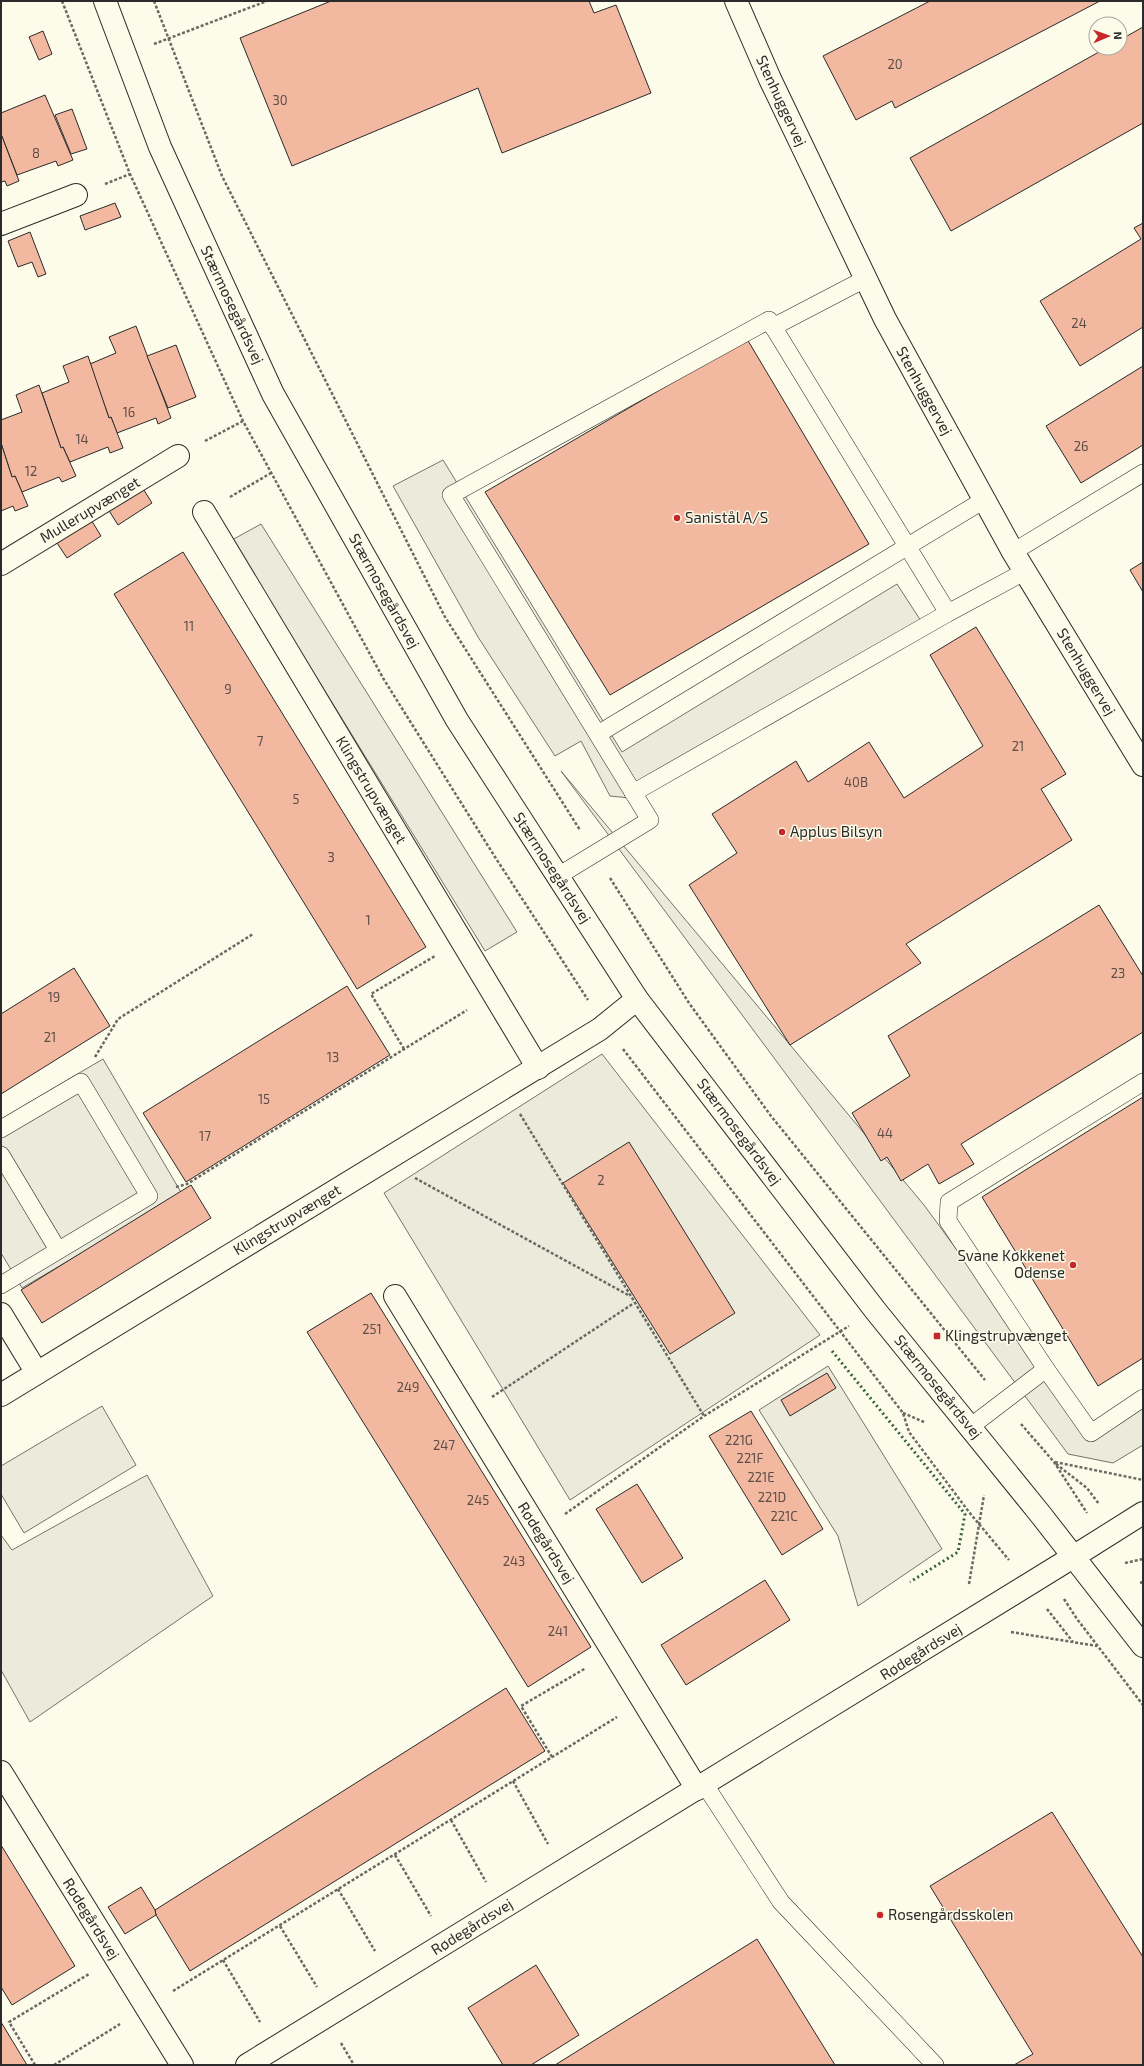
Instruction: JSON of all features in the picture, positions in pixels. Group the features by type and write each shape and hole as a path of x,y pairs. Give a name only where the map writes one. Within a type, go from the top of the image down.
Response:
{"street":[{"name":"Stærmosegårdsvej","path":"105,1 160,147 273,394 457,720 637,999 875,1310 970,1427 1143,1646"},
{"name":"Stenhuggervej","path":"736,1 770,79 885,319 1024,572 1143,764"},
{"path":"1,224 76,195"},
{"name":"Mullerupvænget","path":"1,564 178,456"},
{"name":"Klingstrupvænget","path":"204,512 538,1068"},
{"name":"Klingstrupvænget","path":"1,1395 600,1030 637,999"},
{"name":"Rødegårdsvej","path":"395,1296 643,1701 701,1787"},
{"path":"1,1314 37,1373"},
{"name":"Rødegårdsvej","path":"247,2065 701,1787 1143,1513"},
{"name":"Rødegårdsvej","path":"1,1772 182,2065"}],"lane":[{"path":"773,327 866,279"},
{"path":"558,876 650,820 451,494 769,320 905,547 948,613"},
{"path":"1013,552 1143,473"},
{"path":"598,734 984,500"},
{"path":"633,793 948,613 1024,572"},
{"path":"1,1130 81,1082 149,1196 1,1285"},
{"path":"1143,1082 949,1202 948,1221 1046,1369 1091,1433 1143,1398"},
{"path":"1,1155 58,1250"},
{"path":"970,1427 1046,1369"},
{"path":"701,1787 781,1902 935,2065"}],"path":[{"path":"154,1 222,176 445,617 689,1003 771,1116 1003,1403 1054,1462 1087,1488 1099,1504"},
{"path":"125,54 268,1"},
{"path":"178,456 243,421"},
{"path":"204,512 271,473"},
{"path":"81,1082 118,1019 254,934"},
{"path":"404,1049 371,994 462,941"},
{"path":"187,1184 493,994"},
{"path":"523,1119 704,1416"},
{"path":"390,1157 409,1174 631,1297"},
{"path":"466,1413 634,1303"},
{"path":"540,1533 704,1416 875,1310"},
{"path":"903,1413 910,1432 979,1523 1010,1561"},
{"path":"1054,1462 1143,1480"},
{"path":"974,1554 985,1487"},
{"path":"1047,1573 1077,1619 1143,1705"},
{"path":"1042,1603 1073,1642"},
{"path":"552,1757 521,1706 613,1652"},
{"path":"194,1978 643,1701"},
{"path":"513,1781 564,1871"},
{"path":"451,1820 501,1909"},
{"path":"394,1855 414,1888"},
{"path":"338,1889 360,1926"},
{"path":"280,1926 304,1964"},
{"path":"35,2065 9,2022 116,1958"},
{"path":"223,1960 250,2004"}],"shaded area":[{"path":"443,460 622,752 897,584 921,621 630,798 610,796 581,741 555,756 478,637 393,486"},
{"path":"261,524 517,932 485,951 232,540"},
{"path":"561,771 924,1205 1094,1437 1143,1405 1143,1445 1113,1463 1068,1454"},
{"path":"602,1054 820,1335 570,1500 384,1193"},
{"path":"103,1059 182,1194 22,1288 1,1253 1,1119"},
{"path":"828,1366 942,1549 858,1606 838,1536 759,1410"},
{"path":"102,1406 136,1465 24,1533 1,1494 1,1466"},
{"path":"147,1475 213,1596 30,1722 1,1670 1,1535 12,1550"}],"building":[{"path":"331,1 589,1 594,13 616,5 651,93 502,153 478,88 292,166 240,38"},
{"path":"930,1 1100,1 895,108 892,101 856,120 823,56"},
{"path":"1143,27 1143,123 951,231 910,158 1092,56 1128,56 1128,35"},
{"path":"43,31 52,54 39,60 29,37"},
{"path":"45,95 73,160 58,166 56,161 17,175 1,134 1,113"},
{"path":"72,109 87,149 71,154 55,115"},
{"path":"1,134 19,181 7,186 5,181 1,182"},
{"path":"115,203 121,217 85,230 80,216"},
{"path":"1143,223 1143,327 1080,366 1040,301 1141,239 1134,228"},
{"path":"30,232 46,274 38,277 32,262 18,267 8,241"},
{"path":"136,326 171,418 158,424 156,418 117,433 111,417 109,418 90,364 116,353 109,337"},
{"name":"Sanistål A/S","path":"747,339 869,544 610,695 485,492"},
{"path":"176,345 196,397 168,408 147,356"},
{"path":"88,356 109,418 111,417 123,448 110,453 108,447 70,462 63,447 61,448 42,393 69,382 63,366"},
{"path":"1143,366 1143,445 1081,483 1046,426"},
{"path":"39,385 61,448 63,447 76,476 62,482 59,477 22,492 15,476 12,477 1,443 1,420 22,412 16,395"},
{"path":"1,443 12,477 15,476 28,506 15,511 13,506 1,511"},
{"path":"142,487 152,503 118,525 108,509"},
{"path":"90,518 101,536 67,558 55,540"},
{"path":"183,552 426,947 357,989 114,594"},
{"path":"1143,562 1143,592 1130,570"},
{"path":"976,627 1066,774 1041,789 1072,840 906,944 921,963 790,1045 689,885 737,853 712,814 796,761 808,782 869,742 904,798 983,746 930,655"},
{"path":"1099,905 1143,976 1143,1032 961,1144 974,1164 939,1184 928,1164 901,1181 887,1157 881,1161 852,1113 910,1076 888,1036"},
{"path":"74,968 110,1026 1,1094 1,1014"},
{"path":"347,986 390,1055 186,1182 143,1113"},
{"path":"1143,1097 1143,1358 1098,1386 982,1197"},
{"path":"629,1142 735,1313 670,1354 563,1183"},
{"path":"191,1185 211,1218 42,1323 21,1290"},
{"path":"371,1293 591,1647 528,1687 307,1332"},
{"path":"827,1373 836,1388 790,1416 781,1400"},
{"path":"751,1411 823,1529 782,1555 709,1436"},
{"path":"637,1484 683,1558 642,1583 596,1509"},
{"path":"765,1580 790,1620 686,1685 661,1645"},
{"path":"506,1688 545,1751 190,1971 156,1915 155,1910"},
{"path":"1052,1812 1143,1957 1143,2065 1014,2065 1033,2054 930,1886"},
{"path":"1,1845 75,1966 12,2005 1,1987"},
{"path":"141,1887 155,1910 156,1915 125,1934 108,1907"},
{"path":"757,1939 835,2065 555,2065"},
{"path":"536,1965 579,2035 531,2065 503,2065 468,2008"},
{"path":"1,2022 27,2065 1,2065"}],"hedge":[{"path":"832,1351 965,1514 958,1552 910,1582"}],"place":[{"name":"Sanistål A/S","path":"677,518"},
{"name":"Applus Bilsyn","path":"782,832"},
{"name":"Svane Køkkenet Odense","path":"1073,1265"},
{"name":"Klingstrupvænget","path":"937,1336"},
{"name":"Rosengårdsskolen","path":"880,1915"}]}
